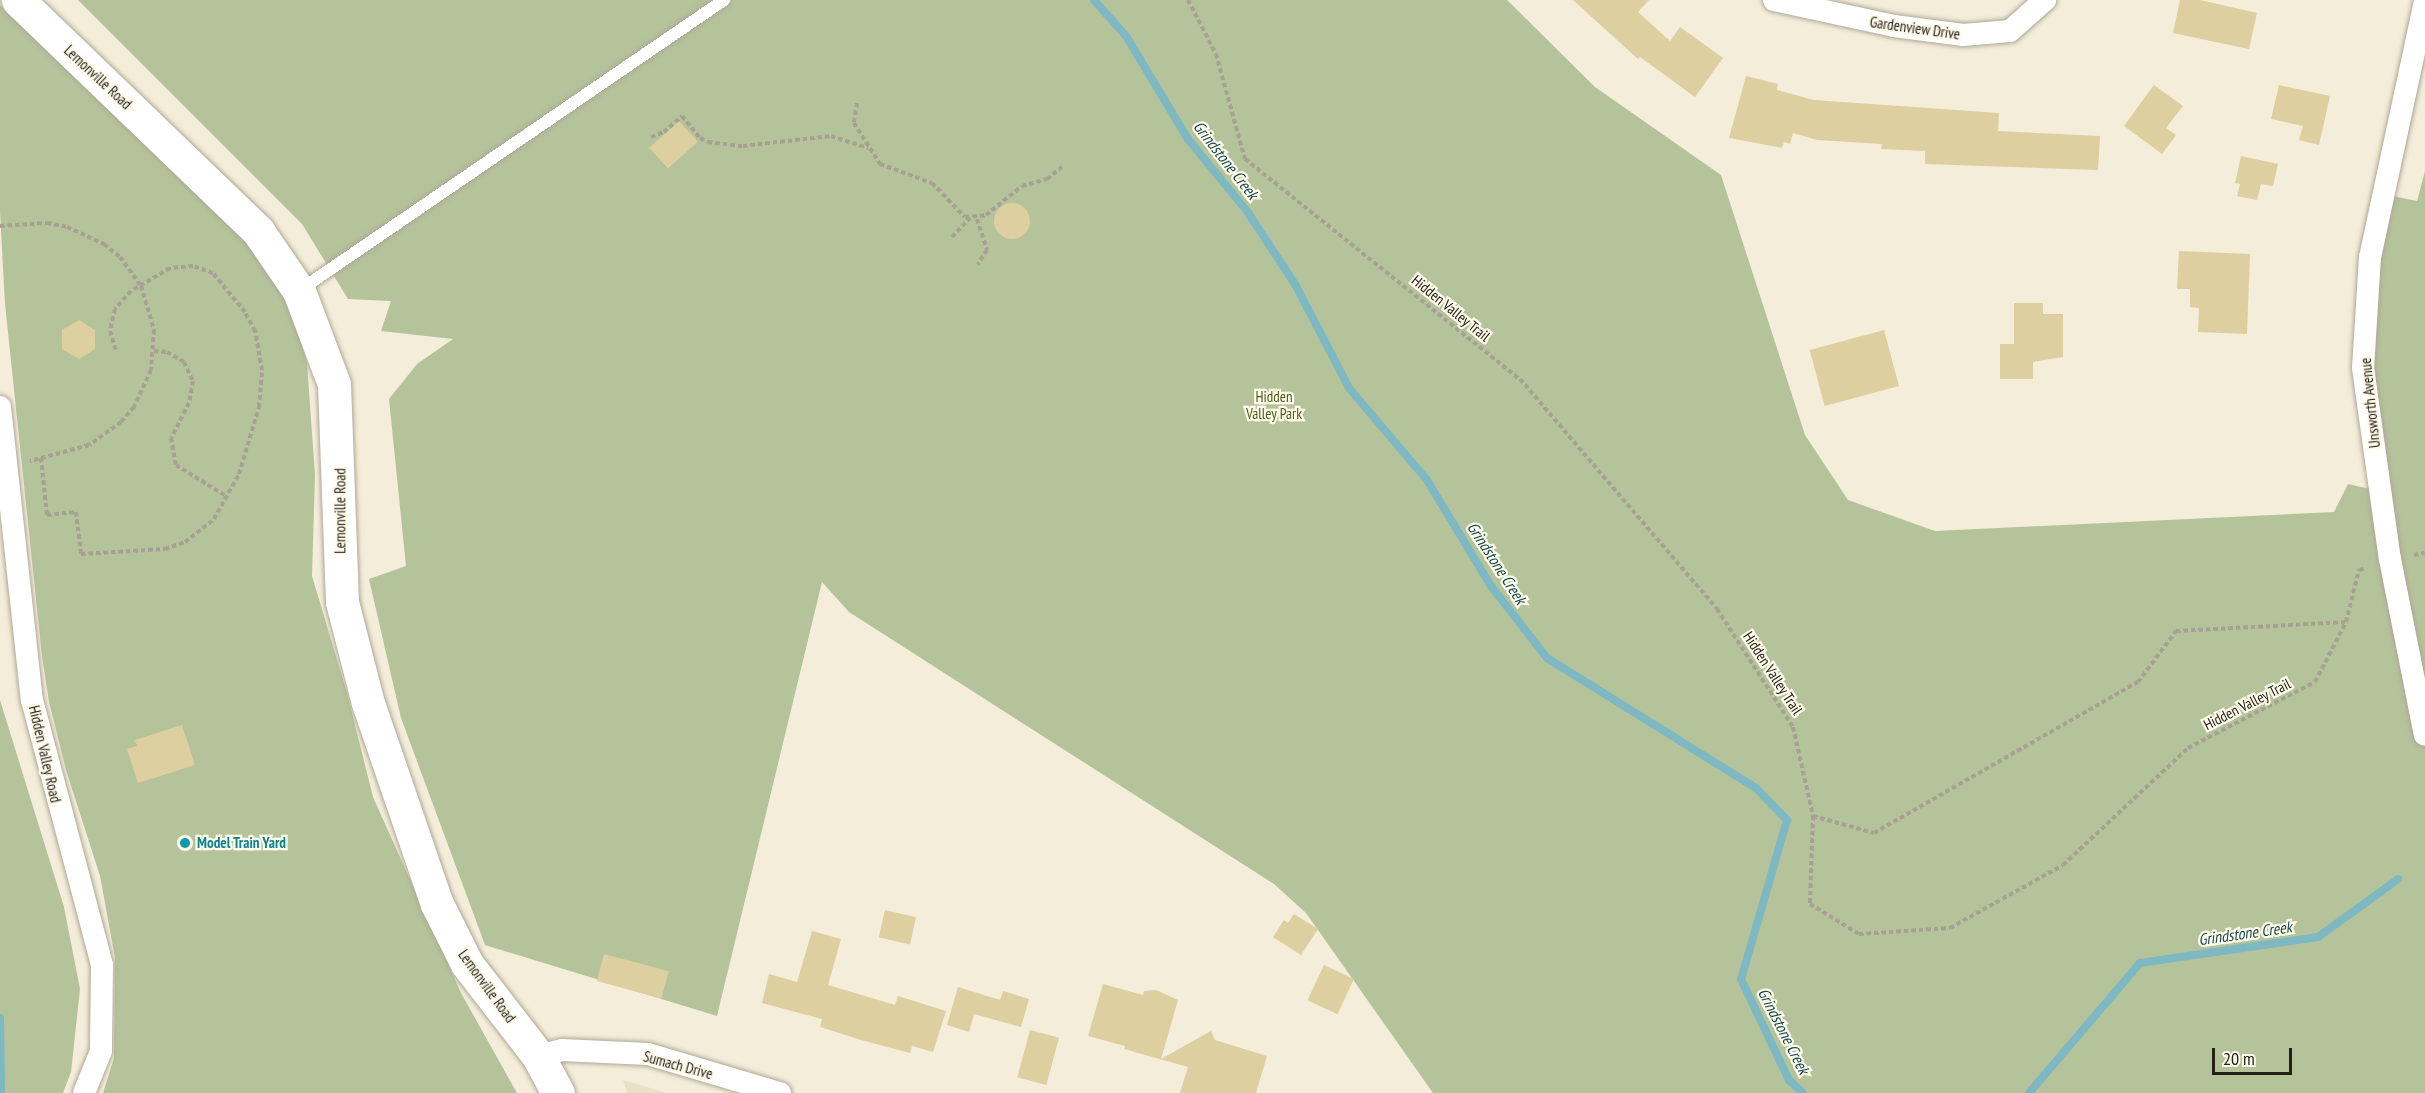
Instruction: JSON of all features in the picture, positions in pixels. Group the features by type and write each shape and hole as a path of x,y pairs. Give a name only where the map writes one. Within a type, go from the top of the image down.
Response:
{"street":[{"name":"Lemonville Road","path":"18,0 258,231 299,291 334,384 342,602 368,704 437,904 467,964 538,1056 558,1093"},
{"name":"Gardenview Drive","path":"1774,0 1884,24 1963,35 2010,31 2045,0"},
{"name":"Unsworth Avenue","path":"2425,1 2370,257 2363,368 2391,559 2425,735"},
{"name":"Hidden Valley Road","path":"0,407 32,700 102,965 101,1051 84,1093"},
{"name":"Sumach Drive","path":"538,1056 562,1050 648,1054 780,1093"}],"lane":[{"path":"299,291 724,0"}],"path":[{"name":"Hidden Valley Trail","path":"1188,0 1216,54 1245,159 1521,379 1717,609 1793,727 1813,816 1810,904 1859,934 1950,928 2063,865 2188,748 2315,682 2346,622 2359,570 2391,559"},
{"path":"856,103 854,123 869,148 890,169 932,183 965,217 977,219 1022,186 1047,179 1062,167"},
{"path":"651,137 664,132 682,116 699,138 717,144 743,146 831,136 869,148"},
{"path":"952,237 971,218"},
{"path":"977,219 987,250 978,264"},
{"path":"0,226 47,223 86,234 120,257 141,286 151,310 154,351 144,389 121,422 89,445 6,466"},
{"path":"41,458 47,515 76,512 81,554 165,549 184,542 214,519 239,474 259,407 262,370 255,331 227,285 205,268 171,268 141,286 115,309 110,331 116,351"},
{"path":"154,351 167,352 184,362 194,381 189,403 171,438 176,465 226,496"},
{"path":"1813,816 1874,833 2138,682 2176,631 2346,622"}],"shaded area":[{"path":"623,1080 667,1093 627,1093"}],"green space":[{"name":"Hidden Valley Park","path":"78,0 1507,0 1595,87 1721,175 1805,435 1848,500 1935,531 2334,512 2348,484 2370,489 2378,193 2417,201 2425,171 2425,1093 1433,1093 1306,913 1274,884 849,612 822,582 717,1016 485,945 401,718 369,579 406,566 389,399 417,364 453,339 381,331 391,301 348,299 302,224"},
{"path":"0,5 253,249 286,291 307,363 315,475 312,576 347,693 373,797 461,993 517,1093 103,1093 114,1058 115,958 100,876 66,770 49,702 42,656 5,304 0,212"},
{"path":"0,700 64,907 80,989 71,1072 63,1093 0,1093"}],"building":[{"path":"1573,0 1649,0 1638,12 1670,41 1680,27 1723,58 1695,97 1640,57 1638,59"},
{"path":"2180,0 2200,0 2257,13 2249,49 2173,33"},
{"path":"1746,76 1778,84 1777,90 1814,100 1999,113 1998,131 2100,136 2098,170 1925,164 1925,151 1881,149 1882,144 1817,140 1793,133 1790,144 1784,142 1782,148 1729,138"},
{"path":"2154,85 2183,106 2166,128 2176,135 2162,154 2124,126"},
{"path":"2279,85 2330,96 2319,145 2299,140 2303,126 2271,119"},
{"path":"679,121 698,142 668,169 649,148"},
{"path":"2241,156 2278,164 2273,186 2261,184 2257,200 2237,196 2240,184 2235,183"},
{"path":"1012,203 1025,208 1030,221 1025,234 1012,239 999,234 994,221 999,208"},
{"path":"2179,251 2250,254 2247,334 2198,332 2199,308 2190,307 2190,289 2177,289"},
{"path":"2014,303 2043,303 2043,314 2063,314 2063,357 2033,362 2033,379 2000,379 2000,344 2014,344"},
{"path":"79,320 95,330 95,349 79,359 62,349 62,330"},
{"path":"1884,330 1899,386 1825,406 1810,350"},
{"path":"182,725 195,765 138,783 127,749 137,746 135,740"},
{"path":"885,910 916,917 910,944 879,937"},
{"path":"1294,914 1318,929 1301,955 1273,937 1284,920 1288,923"},
{"path":"812,931 841,939 828,985 895,1005 898,996 946,1011 933,1052 912,1046 910,1053 861,1040 820,1027 822,1019 762,1003 769,974 797,982"},
{"path":"604,954 669,971 661,998 597,981"},
{"path":"1324,965 1354,979 1337,1014 1308,1000"},
{"path":"1103,984 1143,995 1144,991 1156,990 1178,1000 1161,1059 1211,1031 1215,1040 1267,1056 1256,1093 1180,1093 1188,1067 1124,1049 1125,1046 1088,1036"},
{"path":"958,987 1000,1000 1003,991 1029,999 1021,1027 974,1014 969,1032 947,1025"},
{"path":"1030,1030 1059,1038 1046,1085 1017,1077"}],"waterway":[{"name":"Grindstone Creek","path":"1094,0 1126,36 1188,139 1247,211 1296,286 1349,388 1427,480 1491,586 1547,658 1756,788 1787,820 1741,979 1789,1080 1803,1093"},
{"name":"Grindstone Creek","path":"2029,1093 2140,963 2318,937 2398,879"},
{"name":"Grindstone Creek","path":"0,1018 1,1093"}],"place":[{"name":"Model Train Yard","path":"185,843"}]}
